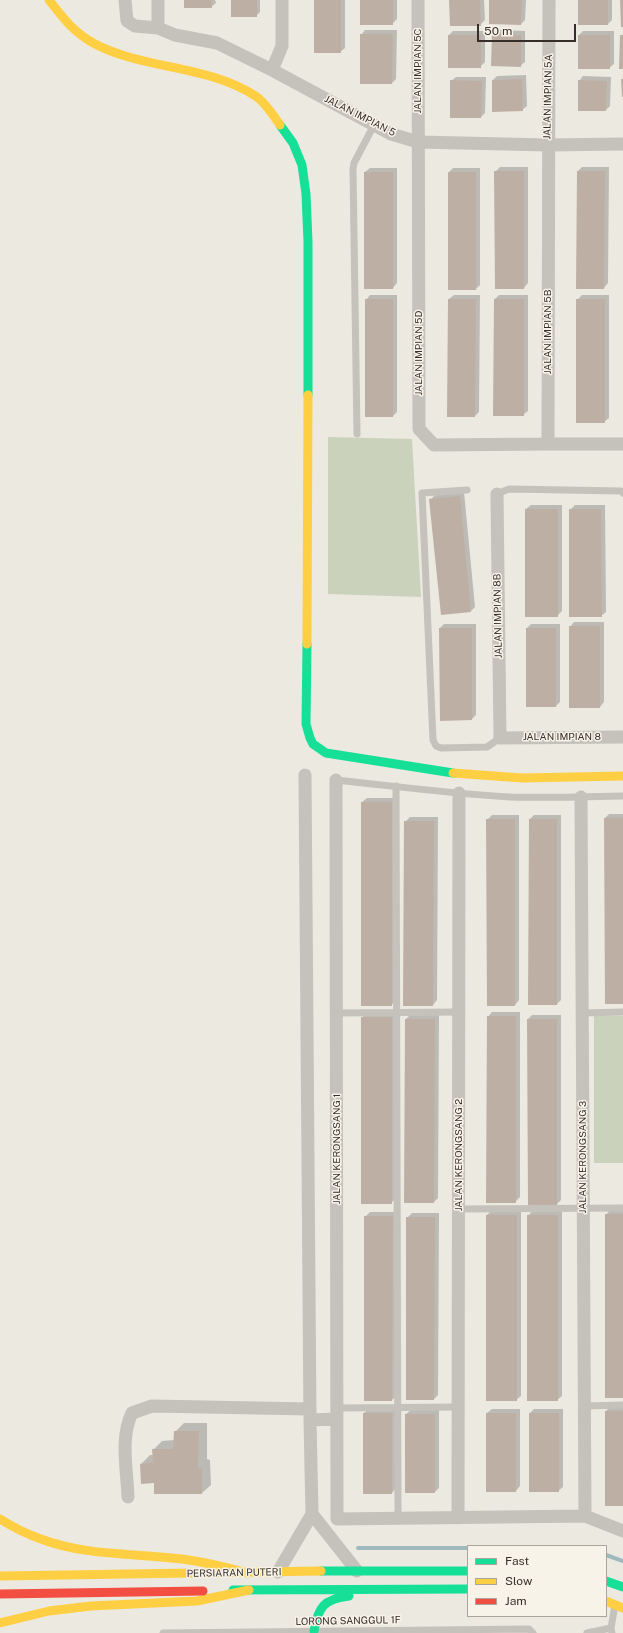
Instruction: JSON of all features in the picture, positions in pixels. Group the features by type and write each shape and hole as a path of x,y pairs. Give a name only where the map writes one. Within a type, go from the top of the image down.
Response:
{"main road":[{"path":"49,0 71,28 95,44 123,55 232,83 258,98 273,115 293,143 302,165 306,194 308,242 307,681 305,718 309,735 314,745 326,753 444,772 490,777 553,778 623,776"},
{"path":"0,1519 25,1534 58,1544 99,1552 182,1559 212,1564 247,1573"},
{"name":"PERSIARAN PUTERI","path":"0,1576 467,1570"},
{"path":"607,1580 623,1587"},
{"path":"314,1631 317,1614 321,1607 326,1602 337,1597 420,1589"},
{"name":"PERSIARAN PUTERI","path":"0,1594 249,1590 467,1589"},
{"path":"0,1623 49,1611 91,1606 197,1601 249,1590"},
{"path":"268,1590 300,1599"},
{"path":"607,1601 619,1607"},
{"path":"310,1611 314,1631"}],"street":[{"name":"JALAN IMPIAN 5","path":"125,0 127,20 135,26 158,28 175,35 217,43 272,70 391,134 418,142 548,145 623,144"},
{"path":"158,0 158,28"},
{"path":"272,70 282,46 282,0"},
{"name":"JALAN IMPIAN 5C","path":"418,0 418,142"},
{"name":"JALAN IMPIAN 5A","path":"548,145 549,0"},
{"name":"JALAN IMPIAN 5D","path":"418,142 419,429 434,445 548,444"},
{"name":"JALAN IMPIAN 5B","path":"548,145 548,444"},
{"path":"548,444 623,444"},
{"name":"JALAN IMPIAN 8B","path":"496,494 500,738"},
{"name":"JALAN IMPIAN 8","path":"500,738 623,737"},
{"path":"278,1572 312,1514 305,775"},
{"name":"JALAN KERONGSANG 1","path":"336,780 337,1519 398,1518"},
{"name":"JALAN KERONGSANG 2","path":"458,1518 459,793"},
{"name":"JALAN KERONGSANG 3","path":"581,798 585,1516"},
{"path":"128,1497 126,1442 128,1421 132,1413 152,1406 337,1414"},
{"path":"312,1514 357,1571"},
{"path":"398,1518 585,1516 623,1531"}],"lane":[{"path":"356,434 353,169 354,163 374,125"},
{"path":"496,494 509,489 621,491 623,493"},
{"path":"467,490 422,492 433,740 436,746 441,748 487,746 500,738"},
{"path":"336,780 510,797 581,798 623,796"},
{"path":"396,786 398,1518"},
{"path":"336,1013 459,1012"},
{"path":"582,1013 623,1012"},
{"path":"459,1209 623,1208"},
{"path":"584,1406 623,1406"},
{"path":"337,1414 397,1408 458,1407"},
{"path":"587,1633 612,1630 619,1607"},
{"name":"LORONG SANGGUL 1F","path":"163,1633 529,1629 533,1633"}],"green space":[{"path":"328,437 412,439 421,597 328,594"},
{"path":"594,1016 623,1016 623,1163 594,1163"}],"building":[{"path":"184,0 211,0 212,8 184,8"},
{"path":"231,0 257,0 257,17 231,17"},
{"path":"314,0 341,0 341,53 314,53"},
{"path":"360,0 393,0 393,25 360,25"},
{"path":"449,0 480,0 481,26 450,26"},
{"path":"489,0 522,0 521,25 489,24"},
{"path":"578,0 608,0 608,25 578,25"},
{"path":"620,0 623,0 623,27 621,27"},
{"path":"360,34 393,34 392,84 360,84"},
{"path":"492,34 521,35 521,67 491,66"},
{"path":"448,35 481,35 481,68 448,68"},
{"path":"578,35 610,35 610,69 578,69"},
{"path":"620,35 623,35 623,69 619,69"},
{"path":"522,79 523,111 492,112 492,80"},
{"path":"621,79 623,79 623,97 622,97"},
{"path":"450,80 482,81 481,118 450,118"},
{"path":"578,80 607,81 606,111 578,111"},
{"path":"494,171 524,171 524,289 495,289"},
{"path":"577,171 605,171 604,289 576,289"},
{"path":"364,172 393,172 393,289 364,289"},
{"path":"448,172 476,172 476,290 448,290"},
{"path":"365,299 393,299 393,417 365,417"},
{"path":"448,299 476,299 475,417 447,417"},
{"path":"494,299 524,299 524,416 493,416"},
{"path":"576,299 605,299 605,423 576,423"},
{"path":"460,496 471,612 441,615 429,499"},
{"path":"525,509 558,509 558,617 525,617"},
{"path":"569,509 601,509 602,617 569,617"},
{"path":"569,626 600,626 600,708 569,708"},
{"path":"439,628 472,628 472,720 440,721"},
{"path":"526,628 556,628 556,707 526,707"},
{"path":"361,802 392,802 392,1006 361,1006"},
{"path":"604,818 623,818 623,1004 605,1004"},
{"path":"486,819 515,819 515,1006 487,1006"},
{"path":"529,819 557,819 557,1005 528,1005"},
{"path":"404,821 434,821 433,1006 403,1006"},
{"path":"487,1016 516,1016 516,1203 486,1203"},
{"path":"361,1017 392,1017 392,1204 361,1204"},
{"path":"405,1019 435,1019 434,1203 404,1203"},
{"path":"527,1019 557,1019 557,1205 528,1205"},
{"path":"605,1214 623,1214 623,1398 605,1398"},
{"path":"486,1215 517,1215 517,1401 486,1401"},
{"path":"527,1215 558,1215 558,1401 527,1401"},
{"path":"364,1216 393,1216 392,1401 364,1401"},
{"path":"406,1217 435,1217 434,1400 406,1400"},
{"path":"605,1411 623,1411 623,1506 605,1506"},
{"path":"363,1413 392,1413 392,1494 363,1494"},
{"path":"486,1413 516,1413 516,1492 486,1492"},
{"path":"529,1413 559,1413 559,1492 529,1492"},
{"path":"405,1414 435,1414 435,1493 405,1493"},
{"path":"174,1431 199,1431 198,1468 202,1469 202,1494 154,1494 154,1483 141,1484 140,1464 153,1462 152,1449 173,1449"}],"waterway":[{"path":"358,1548 467,1548"},
{"path":"607,1555 623,1561"}],"traffic: fast":[{"path":"280,125 293,143 302,165 306,194 308,242 308,395"},
{"path":"307,644 306,724 313,744 326,753 453,773"},
{"path":"321,1571 467,1571"},
{"path":"607,1581 623,1587"},
{"path":"233,1590 467,1589"},
{"path":"314,1631 320,1610 328,1602 334,1599 349,1596"}],"traffic: slow":[{"path":"49,0 75,30 95,44 135,59 198,73 239,87 257,97 270,110 280,125"},
{"path":"307,644 308,395"},
{"path":"453,773 522,778 623,776"},
{"path":"0,1519 35,1537 75,1548 110,1553 182,1559 247,1573"},
{"path":"0,1576 321,1571"},
{"path":"0,1623 49,1611 91,1606 197,1601 249,1590"},
{"path":"607,1601 623,1608"}],"traffic: jam":[{"path":"0,1594 203,1591"}]}
